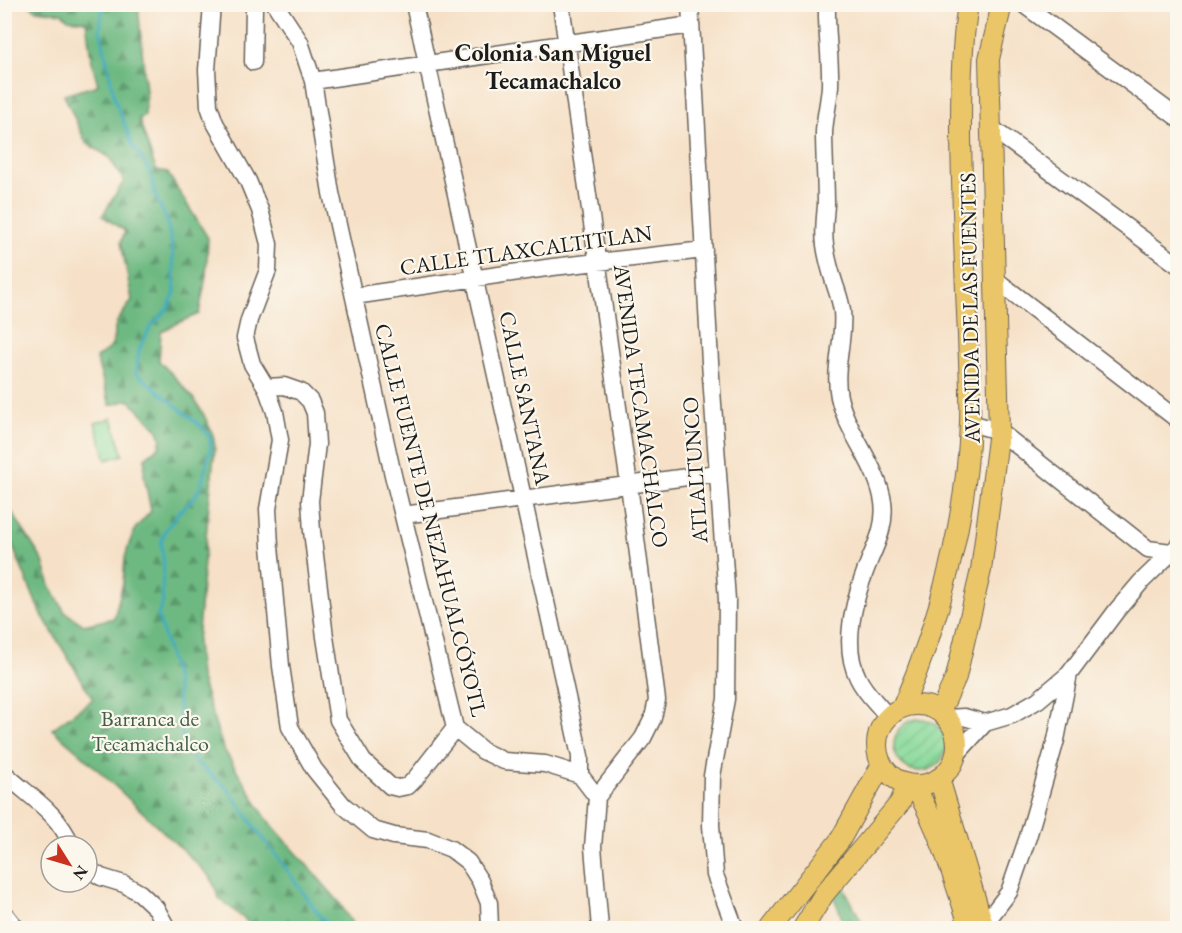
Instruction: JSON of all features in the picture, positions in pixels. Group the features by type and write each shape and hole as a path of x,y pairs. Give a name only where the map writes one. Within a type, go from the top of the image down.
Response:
{"main road":[{"name":"AVENIDA DE LAS FUENTES","path":"895,713 913,682 929,638 958,532 964,489 970,423 961,84 968,4"},
{"name":"AVENIDA DE LAS FUENTES","path":"944,715 956,677 981,570 999,431 990,58 1002,4"},
{"path":"909,706 926,706 944,715 954,729 957,742 956,755 950,768 939,778 927,784 911,784 893,777 878,755 877,745 882,726 895,713 909,706"},
{"path":"771,928 840,840 882,764"},
{"path":"939,778 979,928"},
{"path":"911,784 925,804 979,928"},
{"path":"803,928 824,894 900,802 911,784"}],"street":[{"path":"212,4 207,70 209,106 215,123 252,191 260,210 269,244 268,270 249,320 245,338 252,364 266,387 275,412 280,440 268,509 281,666 290,727 314,769 343,805 373,830 394,836 429,840 451,849 468,862 480,881 489,903 490,928"},
{"path":"253,63 255,4"},
{"path":"275,4 300,42 312,81 691,25"},
{"name":"CALLE SANTANA","path":"414,4 580,756 580,775"},
{"name":"AVENIDA TECAMACHALCO","path":"561,4 657,700 653,718 643,738 597,797"},
{"name":"ATLALTUNCO","path":"690,4 717,473 727,600 726,699 712,776 711,825 715,875 735,928"},
{"path":"827,4 830,87 824,132 826,204 824,227 825,244 843,314 838,368 839,398 878,484 883,502 884,520 852,616 851,660 865,692 895,713"},
{"path":"1023,4 1178,118"},
{"name":"CALLE FUENTE DE NEZAHUALCÓYOTL","path":"312,81 331,193 403,515 455,728 483,751 504,761 545,764 580,775"},
{"path":"990,127 1178,265"},
{"name":"CALLE TLAXCALTITLAN","path":"354,296 553,267 704,249"},
{"path":"996,280 1178,420"},
{"path":"266,387 284,386 301,392 310,401 315,413 317,444 310,501 312,531 338,720 363,761 390,786 398,788 408,786 415,779 455,728"},
{"path":"970,423 999,431 1148,549 1175,551"},
{"path":"403,515 717,473"},
{"path":"956,755 985,723 1021,710 1038,700 1069,674 1141,582 1175,551"},
{"path":"979,928 1009,892 1028,837 1056,740 1069,674"},
{"path":"944,715 964,717 985,723"},
{"path":"4,773 52,814 67,834"},
{"path":"580,775 597,797 593,847 600,928"},
{"path":"99,876 124,884 140,893 156,908 167,928"},
{"path":"4,913 16,928"}],"green space":[{"name":"Barranca de Tecamachalco","path":"29,5 138,5 146,92 145,116 139,119 156,170 167,172 208,238 206,276 199,314 161,332 159,361 194,399 213,435 215,447 197,643 200,676 223,748 266,818 339,902 355,928 255,928 219,898 211,878 190,857 52,729 93,699 39,610 10,540 5,534 5,501 43,561 50,586 65,612 84,625 114,618 123,583 125,558 129,544 135,529 151,511 144,476 145,458 159,447 161,438 157,429 129,400 110,405 96,358 112,346 116,323 132,300 121,242 125,231 102,216 124,181 109,157 86,143 64,95 98,85 91,58 86,21 68,19 62,13 36,10"},
{"path":"112,418 123,455 106,460 95,423"},
{"path":"920,719 930,721 938,727 944,735 946,745 944,755 938,763 930,769 920,771 910,769 902,763 896,755 894,745 896,735 902,727 910,721"},
{"path":"841,882 865,928 844,928 831,891"}],"waterway":[{"path":"103,4 100,29 115,100 133,146 151,174 155,194 167,221 172,246 175,292 168,308 150,328 139,350 136,373 202,427 210,437 211,448 201,485 195,497 179,512 165,531 161,543 164,564 163,602 158,615 176,680 183,741 188,753 196,762 227,788 319,915 331,928"}],"district":[{"name":"Colonia San Miguel Tecamachalco","path":"553,66"}]}
